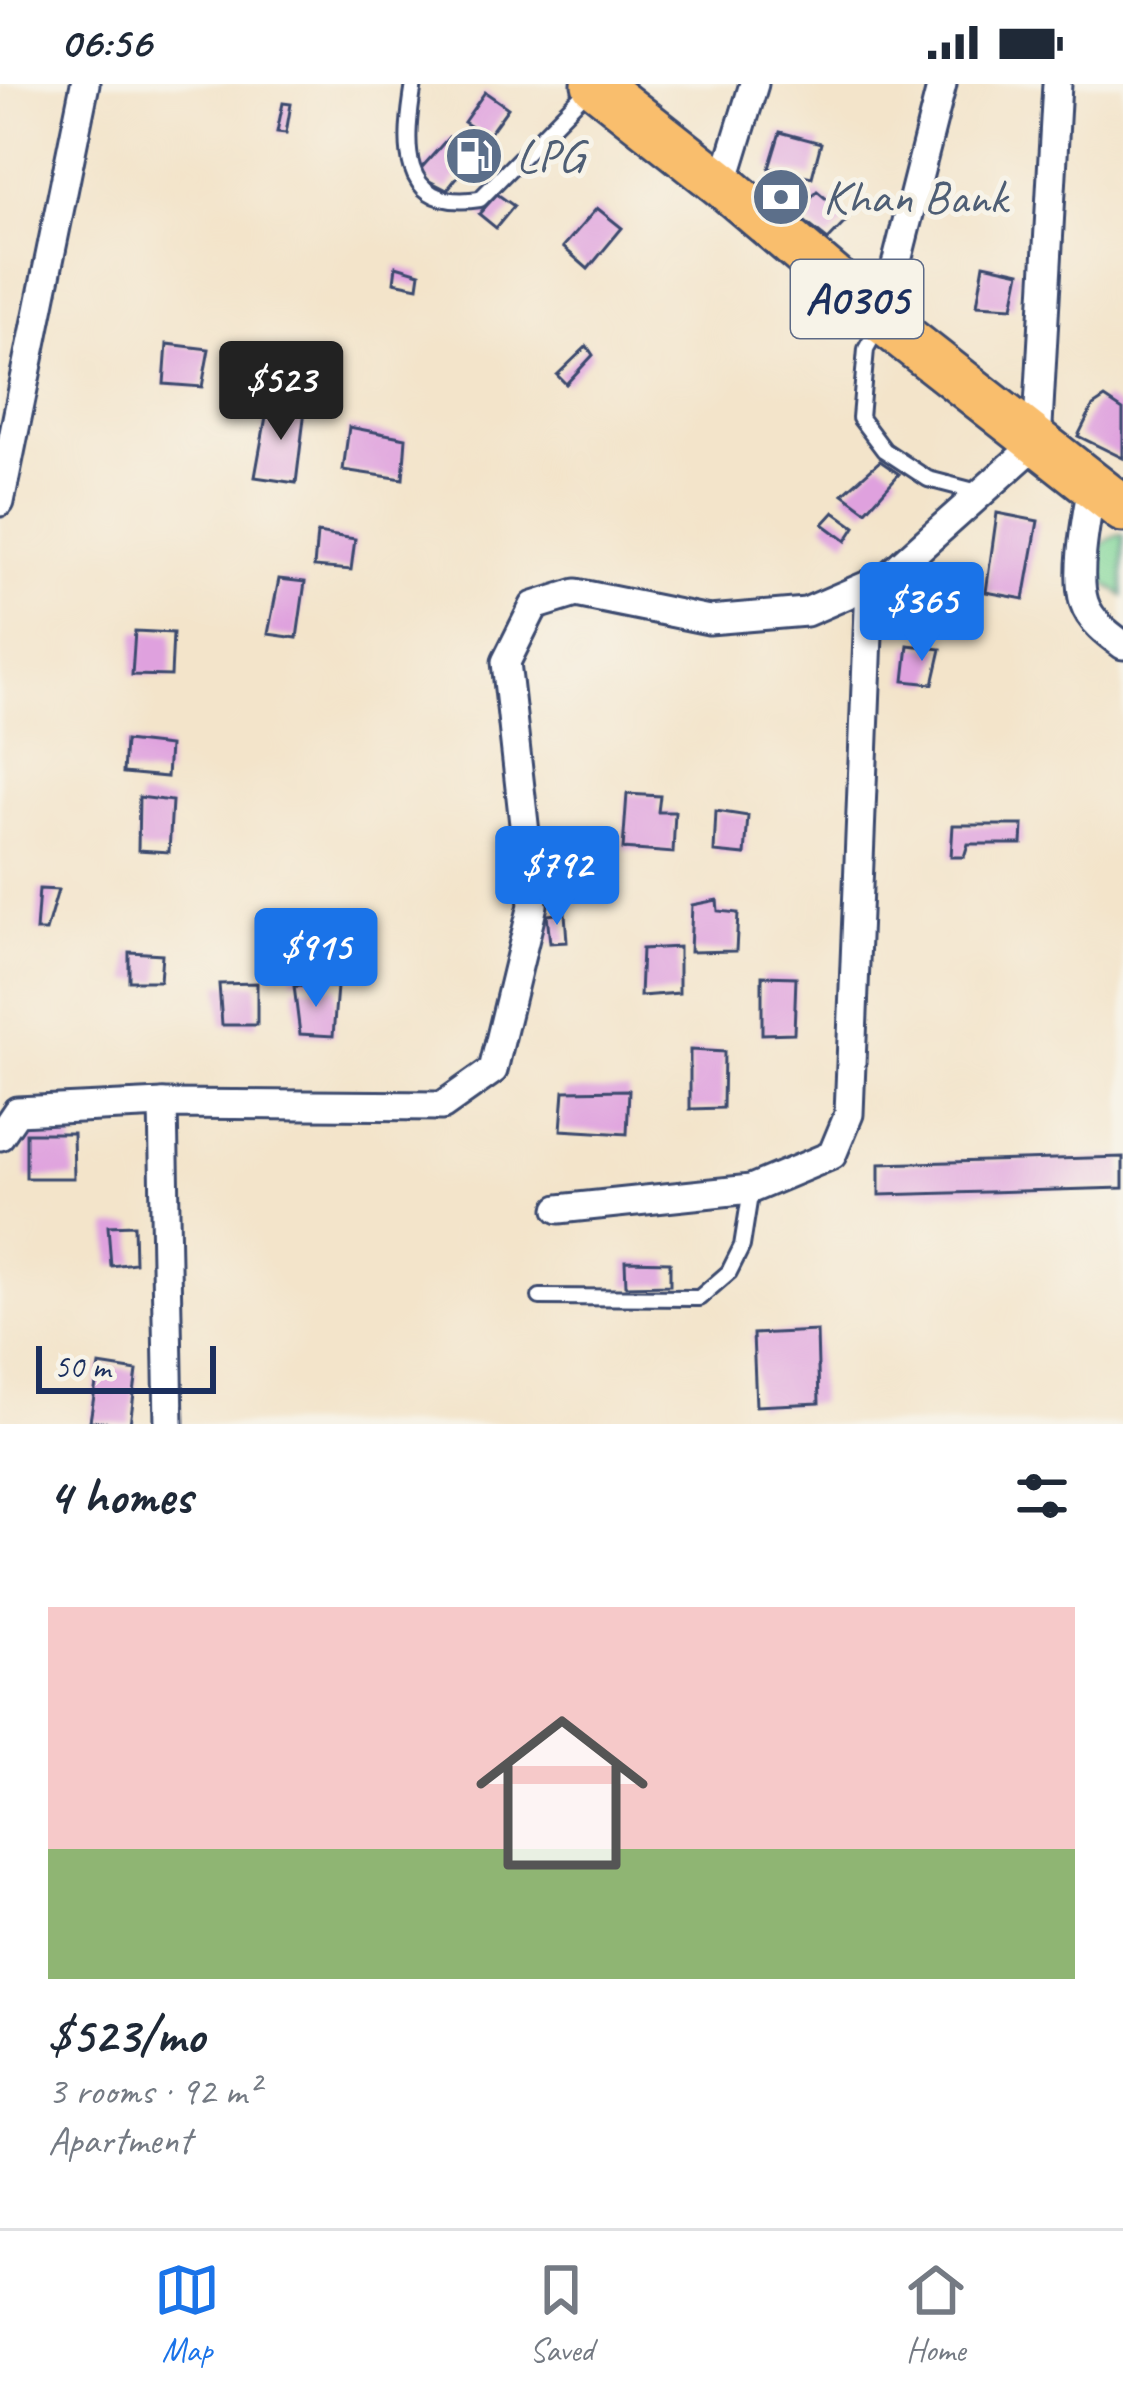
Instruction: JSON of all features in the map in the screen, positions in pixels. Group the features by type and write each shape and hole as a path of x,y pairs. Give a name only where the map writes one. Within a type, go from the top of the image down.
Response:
{"highway":[{"name":"A0305","path":"594,84 723,185 881,320 1108,497"}],"street":[{"path":"0,502 85,84"},
{"path":"723,185 754,84"},
{"path":"881,320 942,84"},
{"path":"0,1136 17,1111 163,1104 442,1106 493,1070 533,904 506,662 534,606 575,593 709,620 806,612 887,577 1037,443 1057,84"},
{"path":"1108,497 1084,539 1084,602 1097,624 1123,645"},
{"path":"559,1209 751,1189 832,1155 849,1114 870,584"},
{"path":"163,1104 169,1424"}],"lane":[{"path":"414,84 407,158 421,184 441,198 462,202 480,199 594,84"},
{"path":"881,320 866,349 860,418 884,450 928,479 982,493"},
{"path":"540,1297 699,1298 729,1272 742,1246 751,1189"}],"green space":[{"path":"1123,535 1123,596 1105,583 1097,565 1103,544"}],"building":[{"path":"485,92 508,108 487,137 464,122"},
{"path":"283,103 291,104 286,133 277,132"},
{"path":"780,132 821,143 812,177 769,168"},
{"path":"449,137 476,153 447,190 416,174"},
{"path":"817,191 849,218 828,240 795,214"},
{"path":"497,194 514,206 496,228 479,214"},
{"path":"597,208 622,228 588,269 563,247"},
{"path":"984,264 1020,272 1013,307 977,305"},
{"path":"396,266 420,273 418,287 394,282"},
{"path":"167,344 209,349 202,387 164,384"},
{"path":"587,346 593,355 566,384 557,375"},
{"path":"1105,398 1123,410 1123,458 1078,436 1093,406"},
{"path":"269,400 305,410 296,483 255,477"},
{"path":"349,427 406,438 403,479 343,470"},
{"path":"880,461 899,474 866,511 843,494"},
{"path":"834,512 855,527 846,541 823,524"},
{"path":"997,513 1038,521 1024,599 986,592"},
{"path":"317,533 355,539 351,570 314,567"},
{"path":"279,579 305,582 297,638 268,634"},
{"path":"135,631 173,633 171,676 132,675"},
{"path":"908,645 941,649 933,684 904,681"},
{"path":"125,741 169,746 167,777 123,773"},
{"path":"627,794 660,796 658,812 675,812 673,853 623,849"},
{"path":"139,797 172,801 169,852 138,850"},
{"path":"716,811 748,816 745,855 714,852"},
{"path":"953,825 1023,825 1022,844 968,844 964,857 951,857"},
{"path":"39,889 58,890 46,931 36,931"},
{"path":"717,900 718,911 738,913 736,951 690,952 692,905"},
{"path":"565,913 567,942 550,943 547,915"},
{"path":"293,920 311,922 310,939 337,942 333,977 292,980"},
{"path":"679,947 679,993 640,996 642,949"},
{"path":"129,952 162,954 160,981 129,981"},
{"path":"762,976 796,977 794,1033 762,1034"},
{"path":"257,983 257,1025 222,1025 219,984"},
{"path":"294,986 337,987 333,1036 300,1034"},
{"path":"690,1050 724,1052 723,1108 690,1109"},
{"path":"629,1090 627,1134 561,1130 564,1091"},
{"path":"26,1133 73,1133 74,1178 26,1178"},
{"path":"1123,1157 1123,1188 879,1195 879,1164"},
{"path":"134,1225 135,1263 111,1266 108,1226"},
{"path":"625,1261 670,1262 670,1285 626,1286"},
{"path":"817,1331 819,1403 756,1406 753,1334"},
{"path":"99,1365 137,1371 130,1424 90,1421"}],"place":[{"name":"LPG","path":"474,156"},
{"name":"Khan Bank","path":"781,197"}]}
